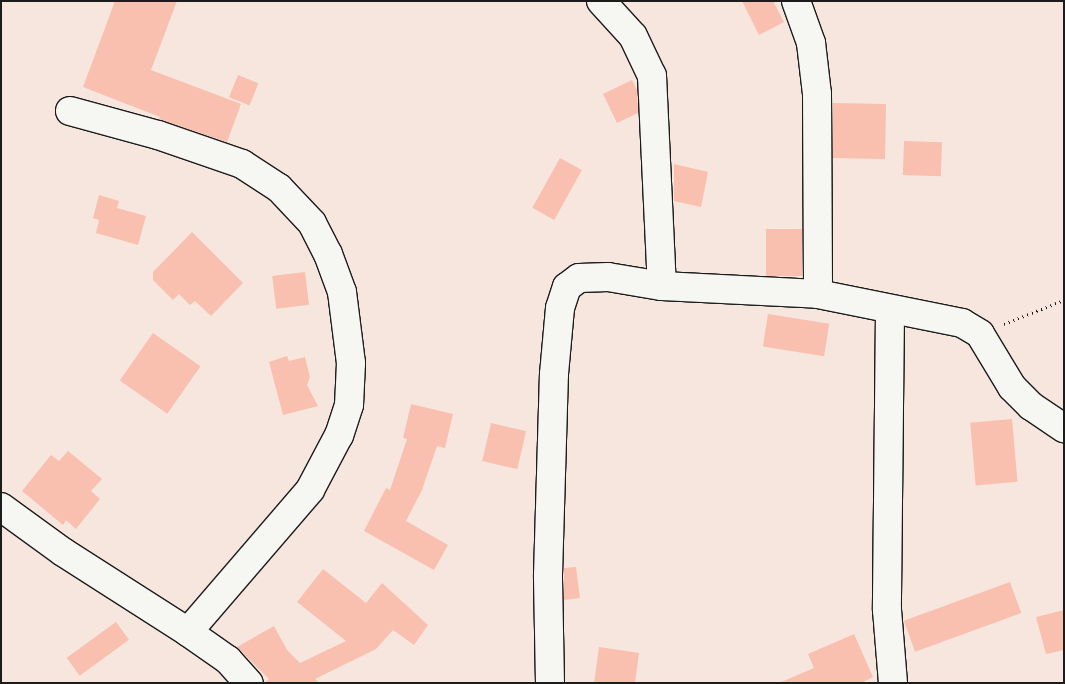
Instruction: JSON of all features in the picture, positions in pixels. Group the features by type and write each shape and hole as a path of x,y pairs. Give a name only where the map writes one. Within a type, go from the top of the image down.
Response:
{"street":[{"path":"601,1 633,36 652,76 662,286"},
{"path":"796,1 811,43 818,94 818,294"},
{"path":"70,111 158,135 242,164 279,188 312,223 328,254 342,292 351,363 349,405 339,435 310,490 188,632"},
{"path":"550,683 548,566 554,374 560,308 567,287 579,278 608,277 662,286 818,294 890,311 962,323 980,334 1012,387 1031,406 1064,428"},
{"path":"890,311 887,610 893,683"},
{"path":"1,507 62,552 188,632 228,660 250,683"}],"path":[{"path":"980,334 1064,300"}],"building":[{"path":"115,1 177,1 151,70 241,104 227,142 159,119 160,117 83,87"},
{"path":"742,1 773,1 784,22 759,35"},
{"path":"238,75 258,83 249,105 229,97"},
{"path":"632,80 637,90 638,113 617,123 603,94"},
{"path":"833,103 886,104 885,159 832,158"},
{"path":"904,141 942,142 941,176 903,175"},
{"path":"560,158 582,170 554,220 532,208"},
{"path":"674,164 708,172 701,207 674,201"},
{"path":"99,195 119,201 117,208 146,216 138,245 96,233 99,220 93,218"},
{"path":"766,229 802,229 802,276 766,276"},
{"path":"192,232 243,283 211,316 195,301 190,305 179,294 173,300 153,280 153,272"},
{"path":"305,272 309,305 276,309 272,276"},
{"path":"768,314 829,324 824,356 763,347"},
{"path":"153,333 201,366 167,414 120,381"},
{"path":"287,356 289,361 305,357 310,377 307,385 318,406 283,415 269,362"},
{"path":"411,404 453,414 445,448 437,446 422,490 406,521 448,545 434,570 364,531 386,488 390,490 407,439 403,438"},
{"path":"1012,419 1017,482 976,485 970,423"},
{"path":"491,423 526,431 517,469 482,461"},
{"path":"68,451 102,479 91,491 100,499 76,529 66,520 63,525 22,491 51,455 59,461"},
{"path":"576,567 580,598 564,600 564,568"},
{"path":"323,569 366,603 382,583 428,625 414,645 393,630 376,649 315,679 319,683 264,683 269,679 237,647 274,626 287,650 300,663 346,641 297,602"},
{"path":"1010,582 1021,613 915,652 904,621"},
{"path":"1064,610 1064,650 1046,654 1036,617"},
{"path":"116,622 129,640 80,676 67,658"},
{"path":"854,634 873,677 861,683 779,683 814,668 808,654"},
{"path":"599,647 639,653 635,683 594,683"}]}
